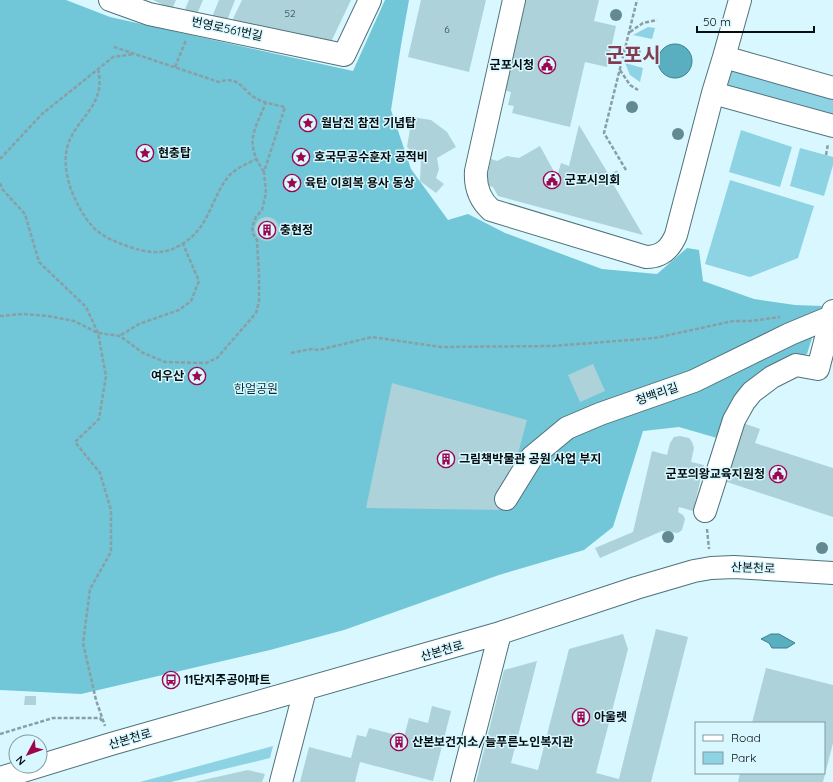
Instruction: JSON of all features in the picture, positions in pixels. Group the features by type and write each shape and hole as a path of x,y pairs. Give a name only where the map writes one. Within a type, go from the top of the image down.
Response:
{"street":[{"name":"번영로561번길","path":"115,1 149,14 344,55 370,0"},
{"path":"514,0 476,175 481,198 491,210 646,257 656,257 665,252 676,235 713,93 740,0"},
{"path":"724,57 833,88"},
{"path":"713,93 833,126"},
{"name":"청백리길","path":"506,499 532,457 567,428 600,414 694,381 832,314"},
{"name":"청백리길","path":"706,519 734,420 744,402 752,392 772,377 796,365 818,369 832,314"},
{"name":"산본천로","path":"0,778 49,772 111,744 500,634 636,588 711,568 734,567 831,575"},
{"path":"462,782 500,634"},
{"path":"281,782 305,690"}],"path":[{"path":"626,170 604,133 637,0"},
{"path":"630,32 643,23 657,20"},
{"path":"175,68 192,22"},
{"path":"0,316 23,314 48,316 74,321 98,333 120,336 143,353 166,362 206,363 217,358 256,313 259,301 259,277 257,240 253,234 252,227 256,217 262,210 266,193 264,172 285,107 257,99 237,81 228,79 219,82 114,47"},
{"path":"625,48 642,52"},
{"path":"0,159 42,114 113,57 136,54"},
{"path":"98,69 100,79 99,90 95,102 74,132 67,149 66,167 69,182 82,212 94,228 110,239 138,250 154,253 170,250 183,244 200,229 228,176 256,159"},
{"path":"620,70 630,85 638,90"},
{"path":"264,172 256,159 252,148 254,134 266,102"},
{"path":"0,183 3,190 25,214 40,262 86,307 98,333 106,376 99,419 75,442 100,473 111,510 111,552 90,589 83,643 96,700 111,744"},
{"path":"120,336 139,324 179,310 191,301 199,281 183,244"},
{"path":"291,353 311,349 319,350 372,337 442,347 517,347 655,338 733,321 750,321 782,317"},
{"path":"706,519 711,568"},
{"path":"0,734 53,718 100,718 111,744"}],"green space":[{"name":"한얼공원","path":"0,0 66,0 110,17 353,71 385,0 409,0 391,110 411,169 448,220 468,214 505,233 602,269 657,274 687,248 699,250 703,281 754,299 795,305 822,306 807,354 773,366 717,438 679,427 643,431 613,527 584,550 499,575 344,630 270,650 81,694 0,690"},
{"path":"648,27 655,28 652,39 633,35"},
{"path":"625,63 643,68 640,82 630,75"},
{"path":"726,64 833,95 833,117 720,85"},
{"path":"741,130 792,147 780,187 729,172"},
{"path":"800,148 833,157 833,165 824,196 790,186"},
{"path":"730,180 814,206 798,258 750,277 705,264"},
{"path":"273,746 270,758 171,782 140,782"}],"shaded area":[{"path":"672,44 678,44 687,49 691,55 691,67 687,73 678,78 672,78 663,73 658,64 658,58 663,49"},
{"path":"771,634 779,634 795,643 787,648 772,648 769,643 761,639"}],"building":[{"path":"153,0 176,0 172,9"},
{"path":"189,0 203,0 197,14 185,9"},
{"path":"219,0 235,0 226,23 212,17"},
{"path":"242,0 351,0 331,42 231,23"},
{"path":"421,0 486,0 469,72 408,57"},
{"name":"군포시청","path":"525,0 599,0 594,21 616,26 607,67 585,62 570,127 512,113 514,106 508,105 511,92 504,90"},
{"path":"412,117 431,120 447,132 456,147 437,158 439,169 436,178 444,184 436,193 420,181 421,160 407,147"},
{"name":"군포시의회","path":"579,125 609,175 617,170 621,177 612,182 643,235 498,196 493,187 485,185 491,159 497,161 507,156 519,158 540,146 557,177 561,163 569,166"},
{"name":"충현정","path":"267,217 276,220 279,229 276,238 267,241 258,238 255,229 258,220"},
{"path":"593,364 605,391 580,402 568,375"},
{"name":"그림책박물관 공원 사업 부지","path":"392,383 527,420 503,510 366,508"},
{"name":"군포의왕교육지원청","path":"740,422 760,429 755,443 833,468 833,517 721,480"},
{"path":"680,436 689,438 692,442 694,448 691,462 704,465 693,511 679,507 678,512 683,515 685,519 682,530 678,533 662,531 600,558 595,548 633,532 652,451 667,455 670,443 674,437"},
{"name":"아울렛","path":"656,629 688,637 651,782 476,782 504,670 537,661 511,763 538,770 569,649 623,634 628,649 596,773 619,779"},
{"path":"766,668 833,685 833,743 823,782 738,782 740,774 825,774 825,722 752,722"},
{"path":"25,696 36,696 36,705 24,705"},
{"name":"산본보건지소/늘푸른노인복지관","path":"432,706 451,711 433,781 360,762 355,782 300,782 309,747 351,758 357,735 366,737 369,728 404,737 409,718 428,723"},
{"path":"248,770 265,774 262,782 194,782"}],"place":[{"name":"군포시청","path":"547,65"},
{"name":"월남전 참전 기념탑","path":"308,123"},
{"name":"현충탑","path":"145,153"},
{"name":"호국무공수훈자 공적비","path":"301,157"},
{"name":"군포시의회","path":"552,180"},
{"name":"육탄 이희복 용사 동상","path":"292,183"},
{"name":"충현정","path":"267,230"},
{"name":"여우산","path":"197,376"},
{"name":"그림책박물관 공원 사업 부지","path":"446,459"},
{"name":"군포의왕교육지원청","path":"778,474"},
{"name":"11단지주공아파트","path":"171,680"},
{"name":"아울렛","path":"581,717"},
{"name":"산본보건지소/늘푸른노인복지관","path":"399,742"}],"district":[{"name":"군포시","path":"633,55"}]}
